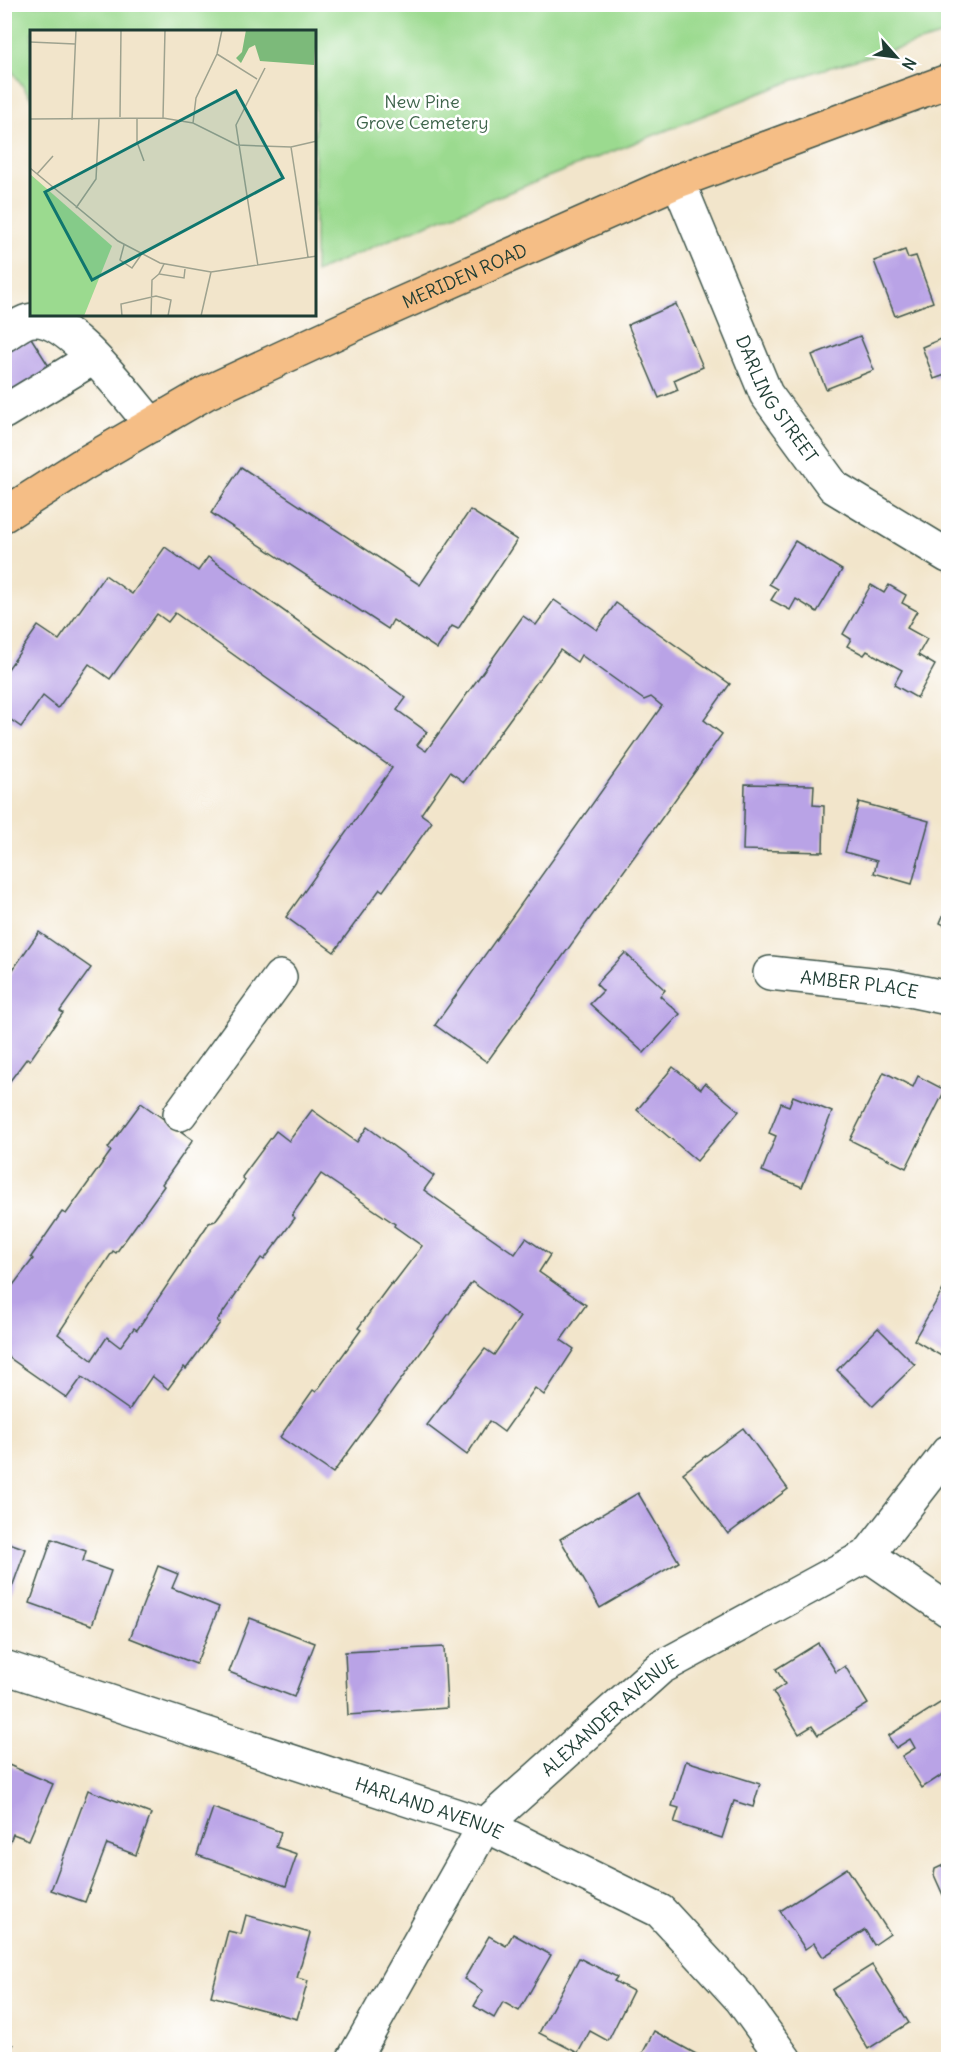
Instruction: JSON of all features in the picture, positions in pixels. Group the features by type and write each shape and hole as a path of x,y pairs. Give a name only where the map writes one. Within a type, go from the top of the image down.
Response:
{"main road":[{"name":"MERIDEN ROAD","path":"4,515 206,393 355,324 678,181 948,81"}],"street":[{"name":"DARLING STREET","path":"678,181 766,394 834,487 948,556"},
{"path":"4,336 28,321 47,322 64,331 93,358 152,425"},
{"path":"4,412 93,358"},
{"name":"AMBER PLACE","path":"770,973 890,986 948,999"},
{"path":"180,1114 280,977"},
{"name":"ALEXANDER AVENUE","path":"353,2060 485,1825 660,1668 868,1555 948,1452"},
{"path":"868,1555 948,1610"},
{"name":"HARLAND AVENUE","path":"4,1667 485,1825 660,1911 741,1999 785,2060"}],"green space":[{"name":"New Pine Grove Cemetery","path":"948,4 948,34 817,71 403,234 316,272 316,30 30,30 30,97 5,61 5,5"}],"building":[{"path":"905,250 908,258 916,256 933,302 895,316 874,261"},
{"path":"676,304 703,367 674,380 678,390 659,398 628,325"},
{"path":"28,333 52,371 4,400 4,348"},
{"path":"860,336 874,370 826,389 812,355"},
{"path":"948,336 948,374 934,379 922,347"},
{"path":"241,467 420,585 470,510 517,540 458,629 452,626 437,649 393,620 388,629 211,513"},
{"path":"795,541 842,570 817,612 796,599 790,610 771,600 778,589 769,584"},
{"path":"165,547 198,571 208,557 406,698 397,710 427,732 417,745 426,751 523,616 536,625 554,600 597,630 616,603 730,684 704,720 722,734 487,1062 435,1025 662,706 651,697 644,700 581,655 577,662 560,650 464,782 450,772 421,814 432,822 383,891 380,889 334,952 286,917 392,768 175,613 168,622 157,614 110,679 89,664 58,708 43,696 21,727 4,715 4,666 8,669 38,626 59,640 105,575 132,594"},
{"path":"871,585 884,593 889,585 906,595 902,603 917,611 907,628 927,639 918,655 935,665 917,698 894,685 902,670 867,651 864,655 847,646 851,639 843,634"},
{"path":"745,784 814,785 813,805 824,806 823,852 743,850"},
{"path":"859,802 929,821 912,884 874,873 877,861 845,852"},
{"path":"948,904 948,927 940,923"},
{"path":"39,932 91,968 60,1011 63,1013 30,1060 27,1058 4,1089 4,986 10,979 7,978"},
{"path":"625,953 665,990 660,996 680,1014 644,1053 590,1004 603,991 596,984"},
{"path":"673,1067 701,1089 705,1083 739,1111 697,1161 637,1110"},
{"path":"884,1072 913,1087 918,1076 945,1090 906,1168 850,1140"},
{"path":"793,1096 832,1112 802,1187 762,1171 776,1136 769,1133 781,1103 789,1106"},
{"path":"141,1103 193,1140 162,1184 164,1186 116,1253 113,1251 58,1334 92,1360 107,1337 120,1347 134,1328 137,1330 209,1223 215,1221 245,1180 242,1177 276,1131 289,1141 312,1110 357,1142 367,1127 434,1176 424,1190 515,1254 526,1238 550,1255 539,1272 586,1305 561,1340 574,1349 544,1395 535,1388 504,1432 489,1421 467,1455 427,1425 485,1349 494,1355 520,1317 472,1282 333,1473 280,1437 313,1390 316,1392 361,1330 358,1328 392,1282 393,1284 422,1246 394,1226 395,1224 321,1174 292,1215 295,1218 264,1260 261,1258 217,1321 220,1323 168,1389 152,1376 129,1410 82,1377 67,1398 4,1354 4,1297 33,1259 31,1257 62,1212 66,1214 111,1151 108,1148"},
{"path":"948,1281 948,1360 914,1340"},
{"path":"878,1328 915,1365 873,1406 837,1370"},
{"path":"743,1428 788,1489 728,1534 683,1473"},
{"path":"638,1493 679,1562 600,1608 560,1539"},
{"path":"52,1539 86,1551 83,1561 111,1571 92,1625 30,1603"},
{"path":"4,1541 26,1549 8,1598 4,1597"},
{"path":"158,1566 178,1574 172,1588 219,1607 196,1664 130,1638"},
{"path":"250,1618 315,1643 294,1697 229,1672"},
{"path":"818,1643 836,1672 845,1666 868,1704 818,1735 812,1726 799,1734 773,1692 785,1684 776,1669"},
{"path":"444,1647 447,1708 348,1715 345,1652"},
{"path":"943,1701 948,1710 948,1771 922,1788 902,1756 915,1748 910,1739 896,1748 888,1736"},
{"path":"686,1761 760,1784 753,1807 734,1801 722,1838 674,1823 679,1808 672,1806"},
{"path":"4,1763 53,1784 29,1840 13,1834 5,1854"},
{"path":"88,1790 151,1814 136,1855 107,1844 85,1902 51,1890"},
{"path":"213,1808 281,1832 276,1847 297,1854 286,1886 197,1855"},
{"path":"948,1863 948,1893 943,1895 934,1875 935,1869"},
{"path":"847,1868 890,1934 874,1945 865,1930 823,1957 814,1943 805,1949 780,1911"},
{"path":"246,1915 310,1933 297,1978 308,1981 297,2019 211,1996 228,1931 241,1934"},
{"path":"513,1934 551,1955 519,2011 503,2002 494,2018 474,2006 483,1991 464,1979 489,1936 506,1946"},
{"path":"579,1958 617,1977 614,1981 633,1991 608,2041 590,2031 578,2053 539,2033"},
{"path":"872,1965 909,2023 868,2049 832,1990"},
{"path":"654,2031 707,2060 639,2060"},
{"path":"4,2043 13,2045 8,2060 4,2060"}]}
